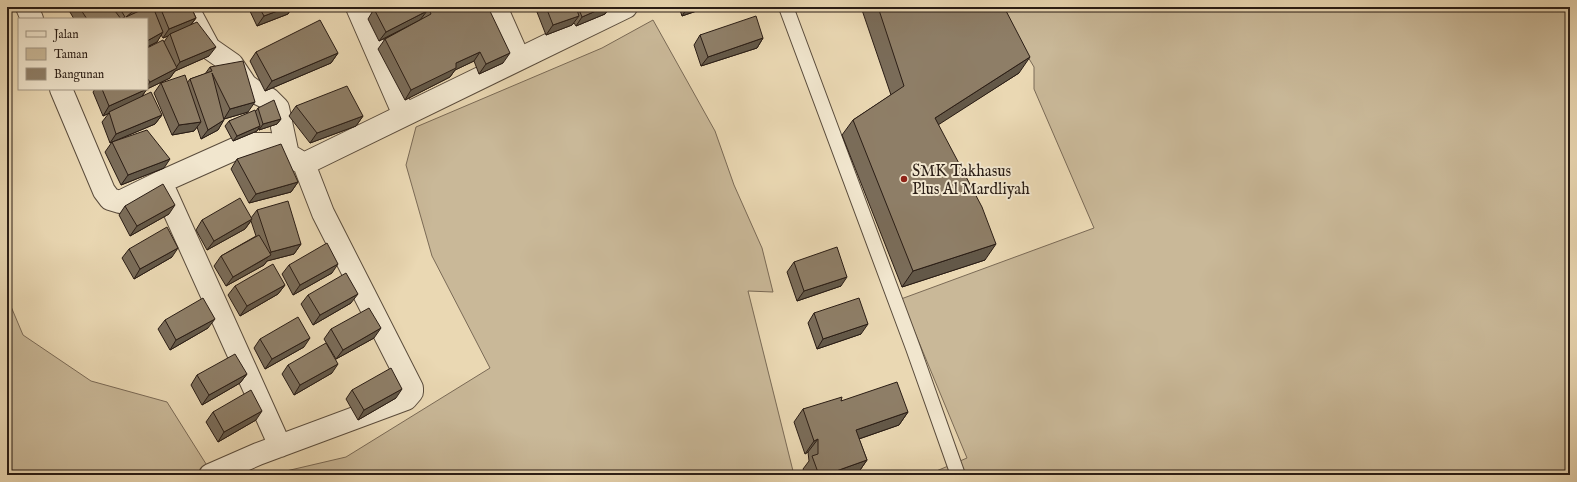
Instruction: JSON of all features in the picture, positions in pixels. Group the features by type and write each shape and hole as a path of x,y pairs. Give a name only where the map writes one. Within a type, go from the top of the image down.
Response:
{"street":[{"path":"27,7 32,18"},
{"path":"187,7 209,48 232,64 246,85 257,94 269,99 278,108 296,159 412,388 412,392 406,399 258,454 210,475"},
{"path":"357,7 404,115"},
{"path":"496,7 519,59"},
{"path":"296,159 404,115 626,7"},
{"path":"61,90 104,191 110,199 120,202 246,144 270,144 296,159"},
{"path":"161,182 280,446"}],"lane":[{"path":"786,7 913,348 958,475"}],"green space":[{"path":"998,7 1570,7 1570,475 927,475 967,458 901,299 1094,228 1034,89 1034,67"},
{"path":"653,20 715,131 734,185 762,248 773,292 748,291 794,475 269,475 346,457 490,368 432,256 406,165 416,127 602,48"},
{"path":"7,297 23,335 91,381 167,402 213,475 7,475"}],"building":[{"path":"79,7 112,7 120,18 86,18"},
{"path":"119,7 138,7 126,17 148,7 153,7 163,32 148,40 148,18 123,18 125,17"},
{"path":"160,7 191,7 196,18 169,29"},
{"path":"259,7 288,7 264,16"},
{"path":"379,7 425,7 427,11 386,32 374,9"},
{"path":"428,7 488,7 510,53 486,64 480,52 456,63 456,68 411,90 385,39 431,14"},
{"path":"546,7 576,7 579,16 553,25"},
{"path":"578,7 605,7 582,17"},
{"name":"SMK Takhasus Plus Al Mardliyah","path":"878,7 1004,7 1030,57 935,118 982,207 996,244 913,271 853,120 904,86"},
{"path":"756,16 763,38 708,57 700,35"},
{"path":"320,20 338,53 272,81 256,52"},
{"path":"197,22 216,47 180,62 170,34"},
{"path":"163,40 177,68 150,82 148,79 148,48"},
{"path":"243,61 255,102 230,109 212,73 224,120 208,130 190,79 212,71 210,67"},
{"path":"185,75 201,122 179,125 161,83"},
{"path":"347,86 363,116 317,133 296,106"},
{"path":"102,90 145,90 109,106"},
{"path":"151,92 162,115 116,134 109,112"},
{"path":"274,100 281,119 263,124 258,108"},
{"path":"255,110 260,126 237,136 229,121"},
{"path":"147,130 170,159 128,175 112,142"},
{"path":"281,144 298,182 256,194 237,159"},
{"path":"163,184 175,205 137,226 125,206"},
{"path":"240,198 252,219 214,241 202,220"},
{"path":"288,201 301,244 271,252 257,210"},
{"path":"167,227 178,248 140,269 129,249"},
{"path":"259,235 271,255 233,277 221,256"},
{"path":"327,243 338,264 300,285 289,265"},
{"path":"837,247 847,277 804,291 794,262"},
{"path":"273,264 285,285 247,306 235,286"},
{"path":"346,273 358,294 320,315 308,295"},
{"path":"203,298 215,319 176,340 165,320"},
{"path":"859,298 868,324 823,339 814,313"},
{"path":"369,308 381,328 343,350 331,329"},
{"path":"298,317 310,338 272,359 260,339"},
{"path":"326,343 338,364 300,385 288,365"},
{"path":"235,354 247,374 209,395 197,375"},
{"path":"391,368 402,389 364,410 352,390"},
{"path":"897,382 908,412 856,430 867,460 825,475 819,475 812,456 818,454 818,439 814,441 803,409 842,397 841,401"},
{"path":"251,390 262,411 224,432 213,412"}],"place":[{"name":"SMK Takhasus Plus Al Mardliyah","path":"904,179"}]}
